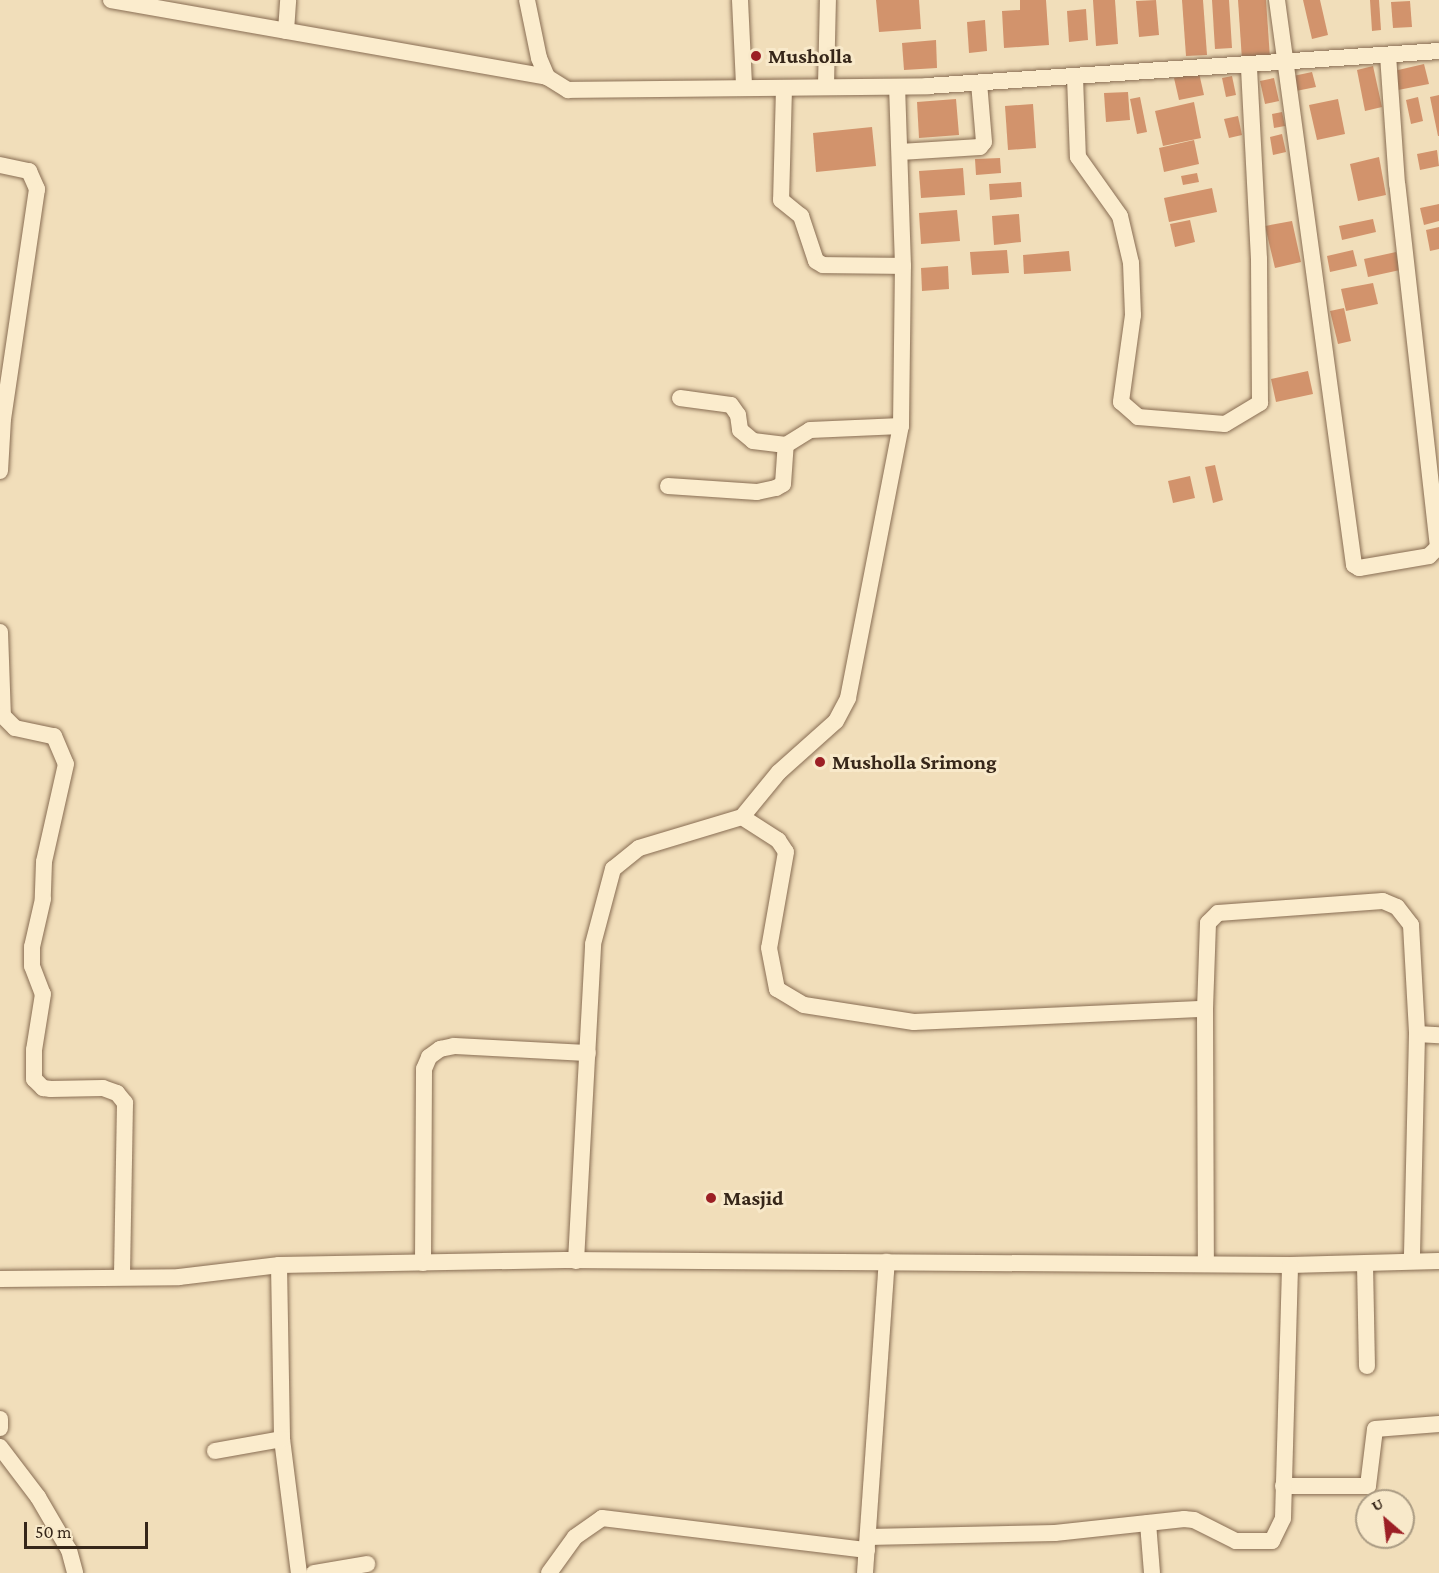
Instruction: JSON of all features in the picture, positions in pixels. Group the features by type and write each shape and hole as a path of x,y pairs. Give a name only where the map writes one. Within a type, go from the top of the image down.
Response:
{"street":[{"path":"111,0 547,77 568,90 744,86 897,87 1439,51"},
{"path":"286,31 288,0"},
{"path":"528,0 539,58 547,77"},
{"path":"740,0 744,86"},
{"path":"826,86 828,0"},
{"path":"1277,0 1354,566 1359,568 1429,556 1438,547 1397,184 1388,55"},
{"path":"1074,77 1078,157 1120,216 1131,263 1133,315 1121,402 1125,409 1138,417 1225,424 1260,403 1260,271 1249,65"},
{"path":"900,152 980,147 984,142 979,83"},
{"path":"576,1261 592,944 613,869 620,860 639,848 741,817 779,772 836,721 848,698 901,426 903,266 897,87"},
{"path":"784,88 781,200 801,216 816,261 823,265 903,266"},
{"path":"0,165 29,171 37,189 3,419 0,471"},
{"path":"680,398 731,405 745,437 786,445 810,430 901,426"},
{"path":"668,486 757,492 776,488 783,484 786,445"},
{"path":"0,632 3,716 15,728 54,736 66,764 44,862 43,899 32,947 32,966 43,994 34,1079 43,1088 103,1088 117,1093 125,1103 122,1277"},
{"path":"741,817 778,840 786,852 769,948 770,965 777,989 804,1005 914,1022 1205,1009"},
{"path":"1206,1264 1205,1009 1208,923 1213,915 1383,901 1406,915 1410,925 1417,1034 1412,1261"},
{"path":"1417,1034 1439,1035"},
{"path":"423,1263 424,1069 429,1057 440,1049 454,1047 588,1053"},
{"path":"0,1279 210,1275 279,1265 576,1261 1290,1265 1439,1261"},
{"path":"865,1573 887,1262"},
{"path":"1365,1264 1366,1366"},
{"path":"279,1265 282,1439 299,1573"},
{"path":"549,1573 575,1537 602,1518 868,1544 1055,1533 1194,1520 1236,1541 1272,1541 1283,1518 1290,1265"},
{"path":"0,1419 0,1428"},
{"path":"1283,1486 1368,1486 1375,1429 1439,1424"},
{"path":"214,1451 282,1439"},
{"path":"0,1447 38,1497 69,1550 75,1573"},
{"path":"1148,1523 1152,1573"},
{"path":"314,1573 367,1564"}],"building":[{"path":"876,0 919,0 921,29 879,32"},
{"path":"1020,0 1046,0 1049,45 1004,48 1002,11 1020,10"},
{"path":"1093,0 1115,0 1118,44 1096,46"},
{"path":"1156,0 1159,35 1139,37 1136,1"},
{"path":"1182,0 1203,0 1207,55 1186,56"},
{"path":"1212,0 1229,0 1232,48 1215,49"},
{"path":"1238,0 1266,0 1270,58 1242,60"},
{"path":"1303,0 1320,0 1328,35 1312,39"},
{"path":"1370,0 1379,0 1381,30 1372,31"},
{"path":"1410,1 1412,27 1393,28 1391,2"},
{"path":"1086,9 1088,40 1069,42 1067,11"},
{"path":"985,20 987,51 969,53 967,22"},
{"path":"936,40 937,68 904,70 902,43"},
{"path":"1424,64 1429,84 1398,90 1394,71"},
{"path":"1373,66 1382,107 1365,111 1357,70"},
{"path":"1312,72 1316,87 1296,91 1293,76"},
{"path":"1199,73 1204,95 1179,100 1174,78"},
{"path":"1232,76 1236,95 1226,97 1222,78"},
{"path":"1274,78 1279,101 1265,104 1260,81"},
{"path":"1128,92 1130,120 1106,122 1104,93"},
{"path":"1439,95 1439,136 1438,136 1430,97"},
{"path":"1140,97 1147,132 1137,134 1130,99"},
{"path":"1418,97 1423,121 1411,124 1406,100"},
{"path":"956,99 959,135 919,138 917,102"},
{"path":"1338,99 1345,134 1317,140 1309,105"},
{"path":"1194,102 1201,138 1163,146 1155,111"},
{"path":"1033,104 1036,148 1008,150 1005,106"},
{"path":"1282,112 1285,126 1274,128 1272,114"},
{"path":"1238,116 1242,135 1229,138 1224,119"},
{"path":"872,127 876,166 816,172 813,133"},
{"path":"1282,134 1286,152 1273,155 1270,137"},
{"path":"1194,140 1199,164 1164,172 1159,148"},
{"path":"1437,150 1439,166 1420,170 1417,154"},
{"path":"1379,157 1386,195 1358,201 1350,164"},
{"path":"1000,158 1001,173 976,175 975,159"},
{"path":"963,168 965,195 921,198 919,171"},
{"path":"1197,173 1199,182 1183,185 1181,176"},
{"path":"1021,182 1022,197 990,200 989,184"},
{"path":"1212,188 1217,212 1169,222 1164,198"},
{"path":"1439,204 1439,221 1424,225 1420,208"},
{"path":"957,210 960,241 921,244 919,213"},
{"path":"1019,214 1021,242 994,245 992,216"},
{"path":"1373,219 1376,232 1342,240 1339,226"},
{"path":"1190,220 1195,242 1175,247 1170,224"},
{"path":"1292,221 1301,262 1275,268 1265,226"},
{"path":"1439,227 1439,249 1430,251 1426,230"},
{"path":"1007,250 1009,273 972,275 970,252"},
{"path":"1353,250 1357,266 1330,272 1327,256"},
{"path":"1069,251 1071,271 1024,274 1023,255"},
{"path":"1396,252 1400,270 1368,277 1364,259"},
{"path":"948,266 949,289 922,291 921,268"},
{"path":"1373,283 1378,304 1346,311 1341,289"},
{"path":"1344,308 1351,341 1338,344 1330,311"},
{"path":"1308,371 1313,394 1276,402 1271,379"},
{"path":"1215,465 1223,500 1213,503 1205,467"},
{"path":"1190,476 1195,498 1173,503 1168,481"}],"place":[{"name":"Musholla","path":"756,56"},
{"name":"Musholla Srimong","path":"820,762"},
{"name":"Masjid","path":"711,1198"}]}
